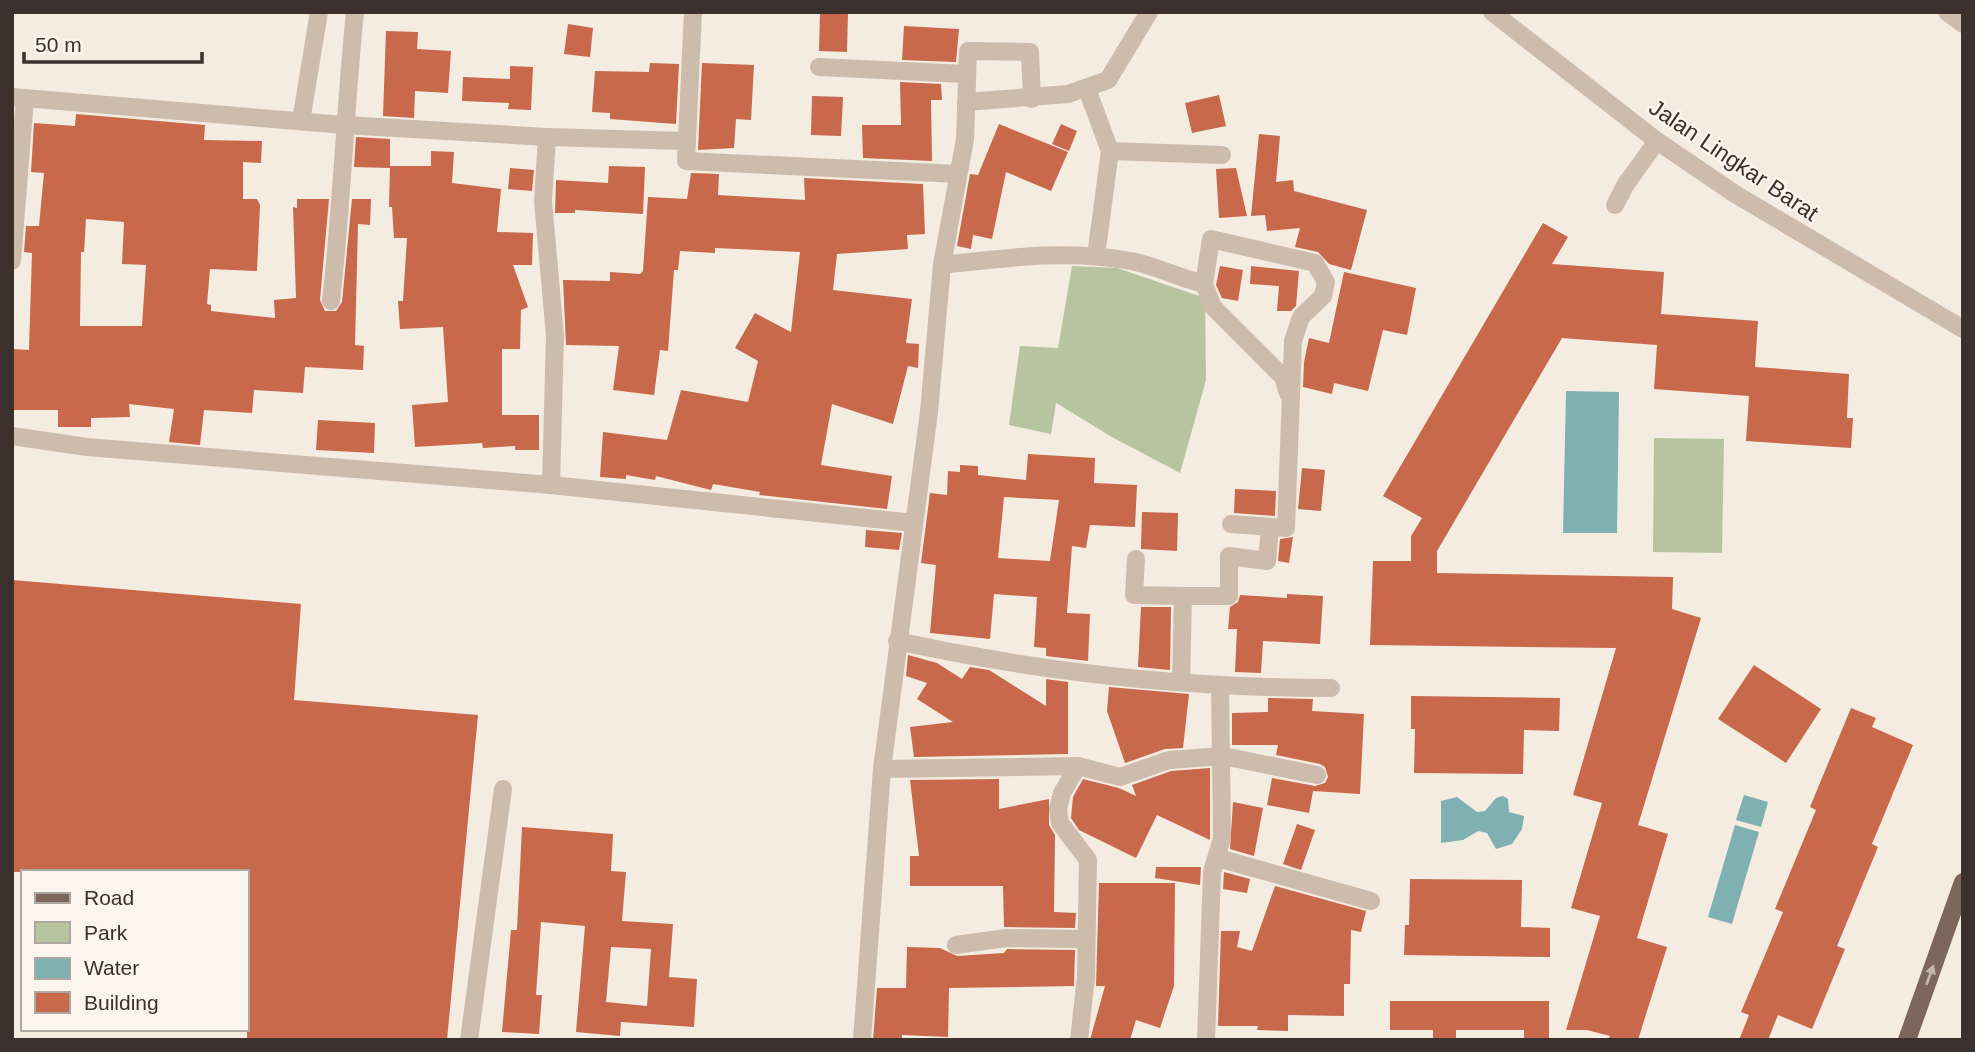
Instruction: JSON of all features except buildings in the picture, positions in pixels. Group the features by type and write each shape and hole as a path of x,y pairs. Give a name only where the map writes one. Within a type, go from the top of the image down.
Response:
{"main road":[{"path":"1907,1040 1963,883"}],"street":[{"path":"301,121 319,12"},
{"path":"331,301 341,211 344,125 355,12"},
{"path":"693,12 686,161 958,174"},
{"path":"966,102 1032,99 1087,89 1108,80 1149,12"},
{"name":"Jalan Lingkar Barat","path":"1492,12 1657,141 1735,194 1963,329"},
{"path":"1947,12 1963,24"},
{"path":"862,1040 882,769 929,412 942,265 965,139 968,51 1030,52 1032,99"},
{"path":"819,66 966,74"},
{"path":"1087,89 1110,151 1096,256"},
{"path":"12,261 18,98 344,125 547,137 685,141"},
{"path":"547,137 542,201 555,336 551,485"},
{"path":"1615,205 1626,184 1657,141"},
{"path":"1110,151 1222,156"},
{"path":"1231,524 1286,528 1289,396 1296,329 1307,308 1323,296 1326,282 1322,270 1315,263 1211,239 1204,284 1213,307 1283,377 1289,396"},
{"path":"942,265 1003,259 1096,256 1134,262 1204,284"},
{"path":"12,436 87,447 551,485 914,523"},
{"path":"1136,559 1134,595 1229,596 1229,556 1267,561 1270,527"},
{"path":"1181,682 1183,596"},
{"path":"897,641 1037,669 1220,685 1331,688"},
{"path":"1206,1040 1212,872 1222,838 1220,685"},
{"path":"882,769 1078,766 1120,777 1169,760 1223,756 1317,775"},
{"path":"1078,766 1062,793 1058,809 1060,823 1088,860 1079,1040"},
{"path":"469,1040 503,789"},
{"path":"1218,858 1371,901"},
{"path":"956,945 1006,937 1086,939"}],"green space":[{"path":"1072,266 1117,268 1205,298 1206,380 1180,473 1056,403 1051,434 1009,425 1020,346 1058,348"},
{"path":"1654,438 1724,439 1722,553 1653,552"}],"water":[{"path":"1566,391 1619,392 1617,533 1563,533"},
{"path":"1744,795 1768,802 1761,827 1736,820"},
{"path":"1503,796 1508,799 1509,812 1524,816 1522,829 1512,844 1496,849 1487,833 1478,831 1463,840 1441,843 1441,801 1457,797 1477,812 1485,811 1496,798"},
{"path":"1735,825 1759,832 1732,924 1708,917"}]}
